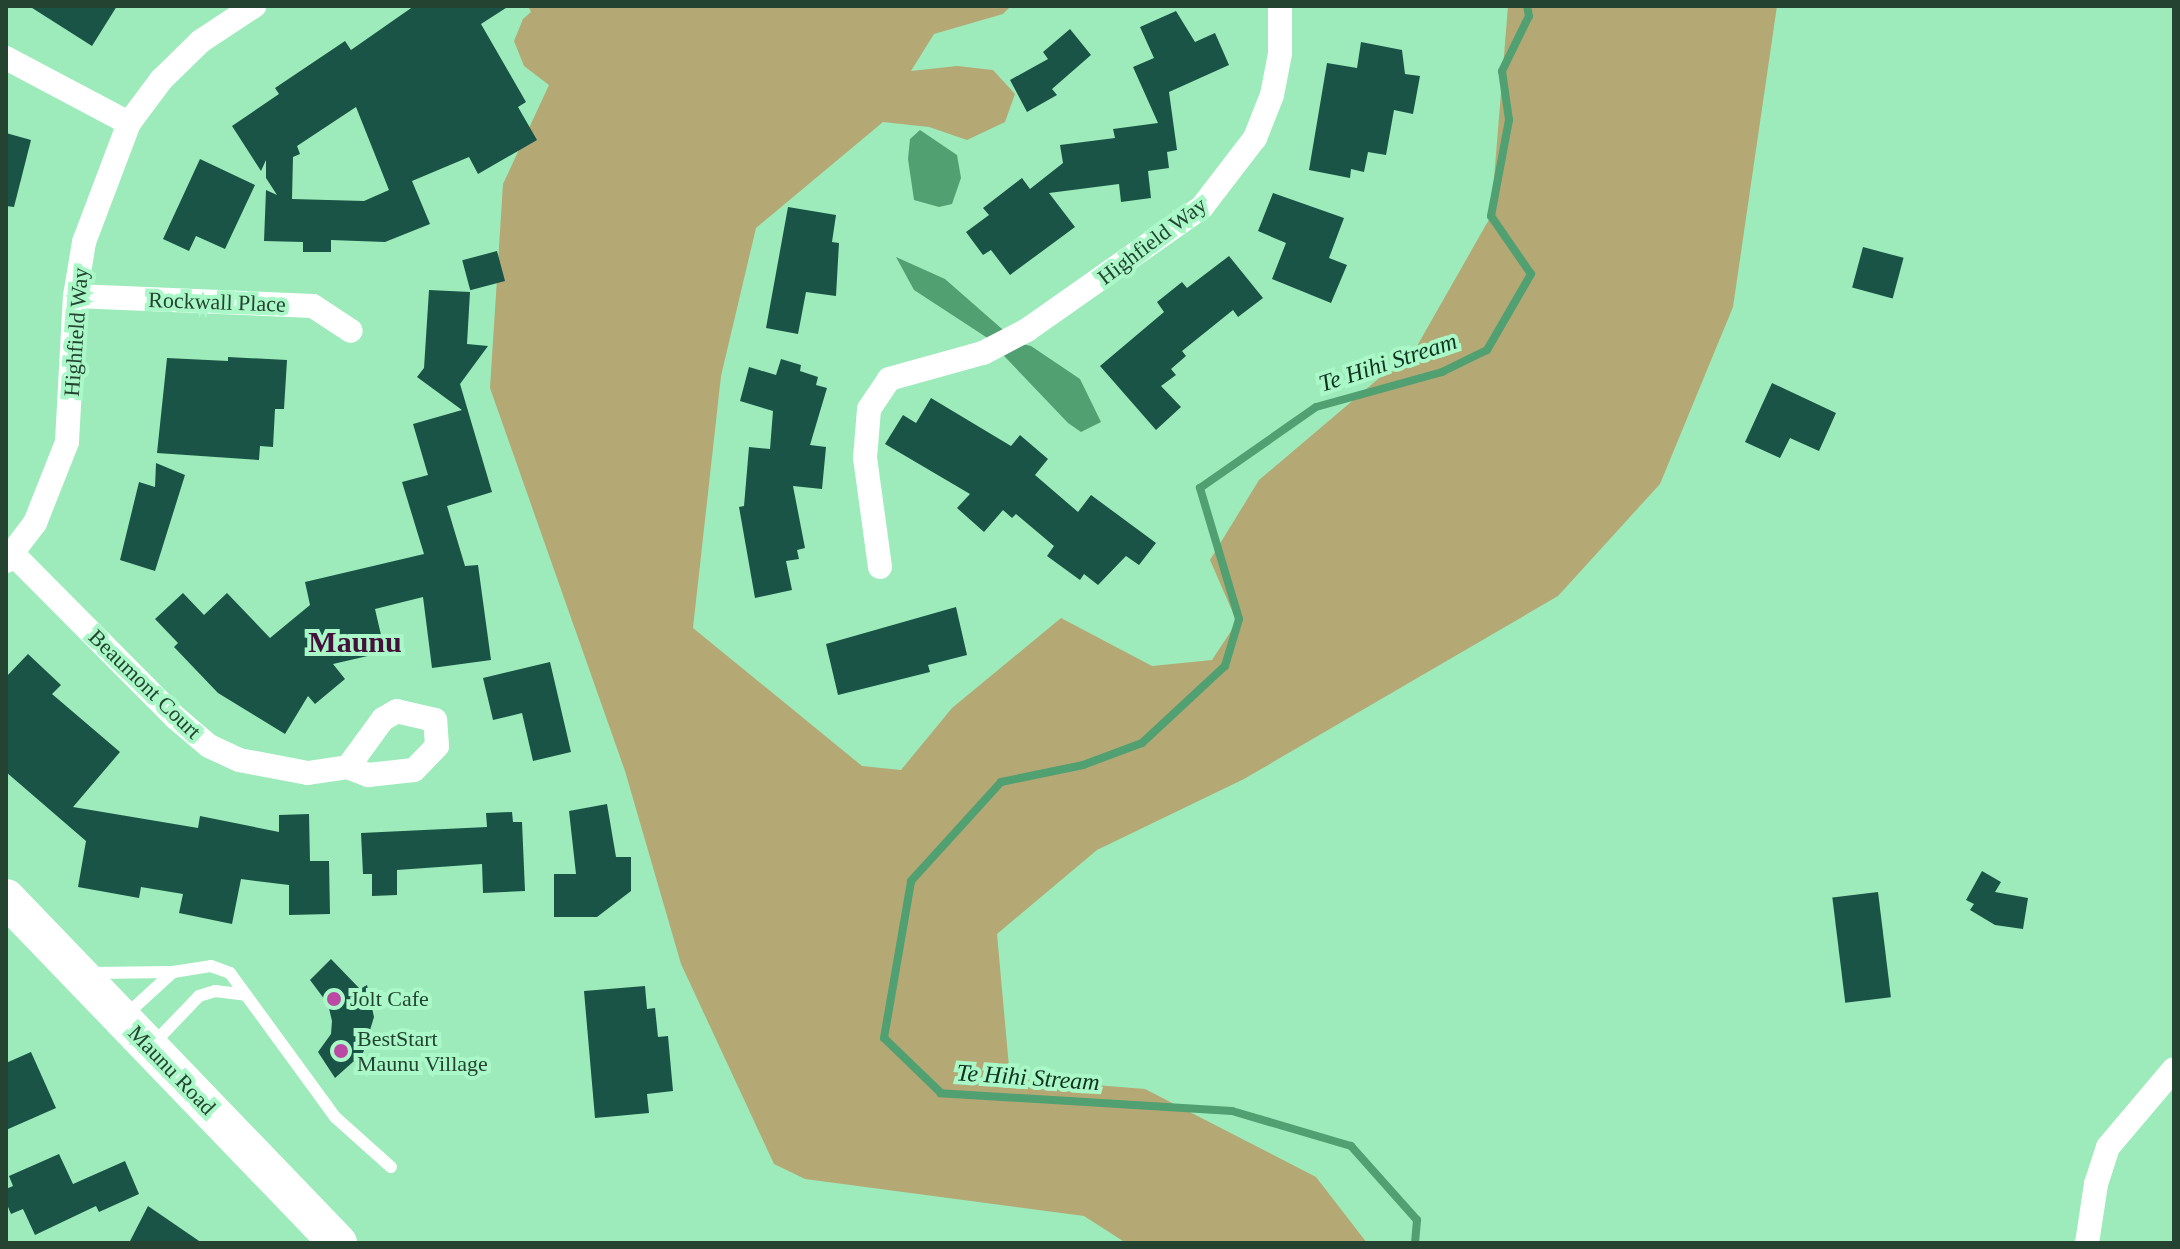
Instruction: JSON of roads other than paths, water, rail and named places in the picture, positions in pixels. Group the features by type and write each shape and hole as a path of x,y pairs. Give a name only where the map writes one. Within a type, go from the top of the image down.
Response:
{"main road":[{"name":"Maunu Road","path":"6,898 338,1243"}],"street":[{"name":"Highfield Way","path":"10,558 35,523 67,442 75,296 84,242 129,123 161,80 201,41 254,6"},
{"name":"Highfield Way","path":"880,567 865,458 869,409 889,379 983,353 1020,333 1202,207 1234,170 1255,138 1272,95 1280,6"},
{"path":"6,58 129,123"},
{"name":"Rockwall Place","path":"75,296 313,306 351,331"},
{"name":"Beaumont Court","path":"10,558 209,746 276,770 348,767"},
{"path":"2087,1243 2096,1184 2108,1147 2174,1069"}],"lane":[{"path":"80,973 173,972 211,966 230,973 335,1117 391,1167"},
{"path":"122,1018 173,972"},
{"path":"150,1047 199,996 215,991 246,995"}],"waterway":[{"name":"Te Hihi Stream","path":"1415,1243 1417,1220 1351,1146 1232,1111 941,1093 884,1038 911,881 1001,782 1083,765 1142,743 1225,666 1239,619 1200,488 1316,407 1442,372 1487,350 1531,274 1491,216 1509,120 1502,71 1529,16 1527,6"}],"place":[{"name":"Jolt Cafe","path":"334,999"},
{"name":"BestStart Maunu Village","path":"341,1051"}],"district":[{"name":"Maunu","path":"355,642"}]}
